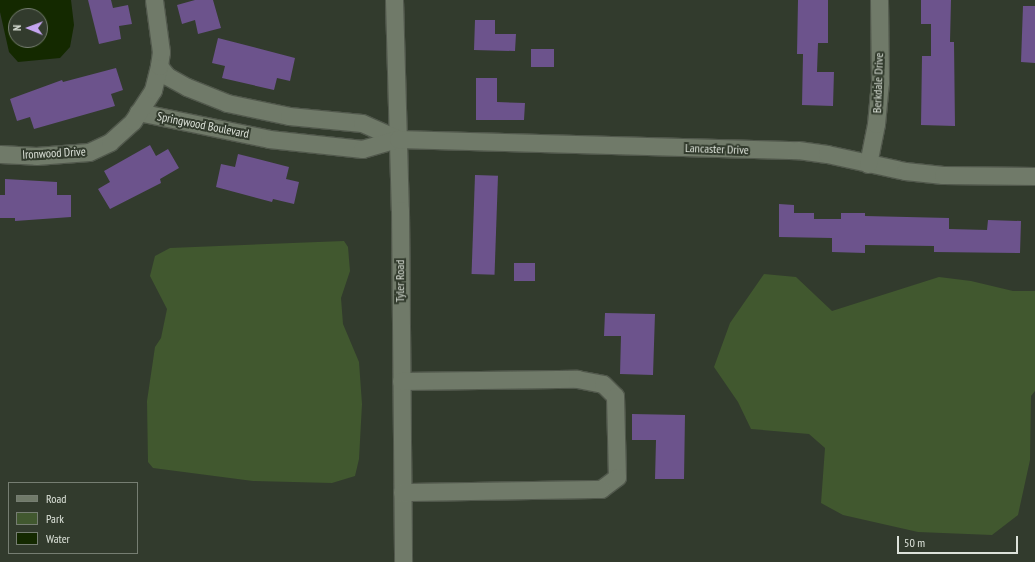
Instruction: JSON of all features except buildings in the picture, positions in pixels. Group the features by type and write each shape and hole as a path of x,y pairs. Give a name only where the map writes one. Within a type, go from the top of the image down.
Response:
{"street":[{"name":"Ironwood Drive","path":"0,154 36,156 89,152 110,142 132,121 152,90 159,66 161,52 154,0"},
{"name":"Tyler Road","path":"394,0 398,139 403,562"},
{"name":"Berkdale Drive","path":"868,164 876,124 880,82 879,0"},
{"path":"159,66 166,76 187,87 227,103 274,113 362,123 398,139"},
{"name":"Springwood Boulevard","path":"138,112 269,139 362,149 398,139"},
{"path":"269,139 274,113"},
{"name":"Lancaster Drive","path":"398,139 798,150 827,154 868,164 943,175 1035,176"},
{"path":"401,381 578,379 603,384 615,396 617,477 601,489 402,492"}],"green space":[{"path":"344,241 348,247 350,271 341,298 343,324 359,362 362,404 359,459 355,476 332,483 253,481 153,468 148,462 147,401 155,347 161,338 167,309 150,276 155,256 170,248"},
{"path":"764,274 796,277 832,311 939,277 971,281 1013,291 1035,291 1035,391 1031,396 1030,460 1018,515 992,535 918,532 843,515 821,503 825,448 809,434 751,429 738,402 714,367 730,323"}],"water":[{"path":"0,0 71,0 74,25 70,47 60,58 18,62 9,52 8,48 48,48 48,8 8,8 8,48 0,12"}]}
